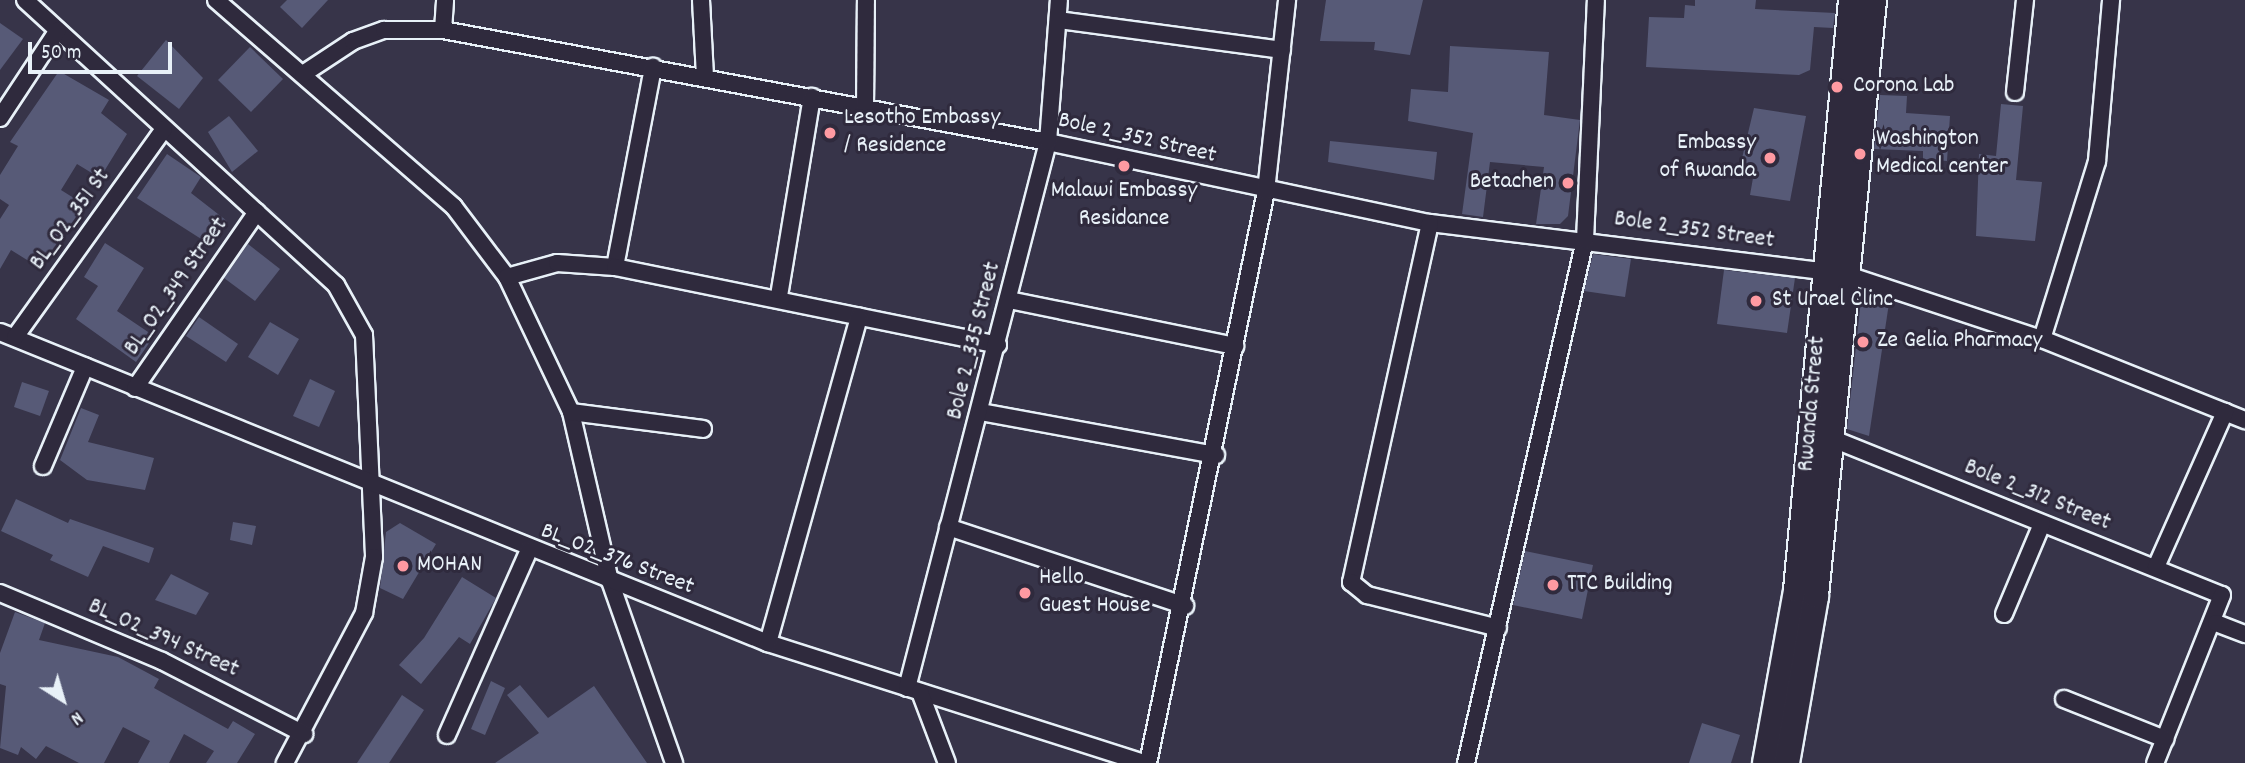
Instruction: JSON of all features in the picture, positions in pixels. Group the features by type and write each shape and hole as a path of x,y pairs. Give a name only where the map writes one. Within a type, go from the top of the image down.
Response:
{"main road":[{"name":"Rwanda Street","path":"1787,763 1805,677 1833,439 1835,273 1851,0"},
{"name":"Rwanda Street","path":"1765,763 1796,590 1835,273 1874,0"}],"street":[{"path":"25,0 257,212 354,309 364,335 376,484 374,557 364,612 304,734 285,763"},
{"path":"216,0 454,207 508,277 571,412 610,581 674,763"},
{"path":"443,30 445,0"},
{"path":"701,0 705,76"},
{"path":"865,108 866,0"},
{"name":"Bole 2_335 Street","path":"914,690 948,527 981,412 1048,142 1059,0"},
{"path":"1146,763 1185,606 1266,191 1287,0"},
{"path":"1466,763 1585,240 1596,0"},
{"path":"2015,92 2025,0"},
{"path":"2042,339 2097,161 2111,0"},
{"path":"1058,20 1282,50"},
{"path":"0,118 58,30"},
{"name":"Bole 2_352 Street","path":"303,74 353,41 384,30 443,30 705,76 1048,142 1266,191 1430,223 1585,240 1835,273 2042,339 2245,420"},
{"path":"615,267 653,67"},
{"path":"779,296 812,97"},
{"name":"BL_02_351 St","path":"8,335 164,129"},
{"name":"BL_02_349 Street","path":"135,388 257,212"},
{"path":"1430,223 1351,582 1367,595 1498,628"},
{"path":"508,277 557,263 615,267 779,296 998,345"},
{"path":"1009,300 1235,346"},
{"path":"768,643 859,316"},
{"name":"BL_02_376 Street","path":"8,335 376,484 529,550 768,643 1126,760 1146,763"},
{"path":"43,466 85,367"},
{"path":"571,412 703,429"},
{"path":"981,412 1216,455"},
{"path":"2156,567 2225,412"},
{"name":"Bole 2_312 Street","path":"1833,439 2222,595 2216,623"},
{"path":"2004,614 2042,524"},
{"path":"948,527 1185,606"},
{"path":"447,735 529,550"},
{"name":"BL_02_394 Street","path":"0,593 162,661 304,734"},
{"path":"2155,763 2216,623 2245,634"},
{"path":"914,690 947,763"},
{"path":"2064,699 2165,739"}],"building":[{"path":"287,0 328,0 302,28 280,7"},
{"path":"1326,0 1423,0 1410,55 1374,50 1375,42 1320,41"},
{"path":"1695,0 1756,0 1755,9 1835,13 1833,28 1814,27 1810,70 1799,75 1646,67 1649,17 1684,18 1685,5 1695,6"},
{"path":"0,23 23,39 0,70"},
{"path":"166,40 203,78 179,109 137,76"},
{"path":"1450,46 1549,52 1544,115 1580,120 1568,216 1560,224 1536,224 1544,167 1490,162 1483,217 1462,214 1473,133 1408,121 1411,89 1448,92"},
{"path":"250,47 283,79 251,112 218,80"},
{"path":"59,71 109,100 101,113 127,134 100,178 77,164 61,190 85,205 40,268 11,250 0,269 0,219 9,205 0,199 0,175 18,146 10,142"},
{"path":"1880,95 1907,96 1906,113 1950,116 1947,161 1923,159 1923,151 1874,149"},
{"path":"2001,104 2023,106 2016,180 2042,182 2035,241 1976,236 1979,154 1996,156"},
{"name":"Embassy of Rwanda","path":"1754,108 1806,116 1790,201 1750,195 1753,178 1738,175"},
{"path":"229,116 258,151 232,172 208,132"},
{"path":"1330,141 1437,152 1434,180 1328,162"},
{"path":"167,154 201,177 191,193 227,221 209,244 137,198"},
{"path":"105,243 144,268 117,311 154,336 136,362 76,319 98,286 84,277"},
{"path":"248,244 280,269 255,301 224,278"},
{"path":"1593,254 1631,259 1625,297 1584,291"},
{"name":"St Urael Clinc","path":"1724,270 1795,278 1787,333 1717,324"},
{"path":"1861,300 1889,303 1869,436 1847,429"},
{"path":"199,317 238,344 226,362 186,336"},
{"path":"270,322 299,339 278,375 248,357"},
{"path":"310,379 335,391 319,427 293,416"},
{"path":"22,382 49,391 40,416 14,407"},
{"path":"81,408 99,415 88,442 154,458 145,490 87,480 60,460"},
{"path":"16,499 68,523 70,519 154,548 149,563 103,546 88,577 50,560 53,555 1,531"},
{"path":"233,522 256,526 252,545 230,540"},
{"name":"MOHAN","path":"400,523 436,544 403,599 380,588 386,532"},
{"name":"TTC Building","path":"1525,551 1593,565 1582,619 1513,605"},
{"path":"171,574 209,593 196,615 155,600"},
{"path":"462,577 496,598 470,644 459,637 421,684 399,665 424,638"},
{"path":"15,612 45,623 39,640 118,657 159,679 154,688 228,729 233,721 255,734 237,763 206,763 214,751 184,734 169,763 138,763 150,741 123,727 104,763 79,763 46,746 36,759 21,747 18,755 0,748 6,686 0,684 0,653"},
{"path":"491,681 505,688 485,735 471,729"},
{"path":"520,685 548,718 594,686 647,763 495,763 539,733 507,695"},
{"path":"402,695 424,710 389,763 357,763"},
{"path":"1702,723 1740,735 1731,763 1689,763"}],"place":[{"name":"Corona Lab","path":"1837,87"},
{"name":"Lesotho Embassy / Residence","path":"830,133"},
{"name":"Washington Medical center","path":"1860,154"},
{"name":"Embassy of Rwanda","path":"1770,158"},
{"name":"Malawi Embassy Residance","path":"1124,166"},
{"name":"Betachen","path":"1568,183"},
{"name":"St Urael Clinc","path":"1756,301"},
{"name":"Ze Gelia Pharmacy","path":"1863,342"},
{"name":"MOHAN","path":"403,566"},
{"name":"TTC Building","path":"1553,585"},
{"name":"Hello Guest House","path":"1025,593"}]}
